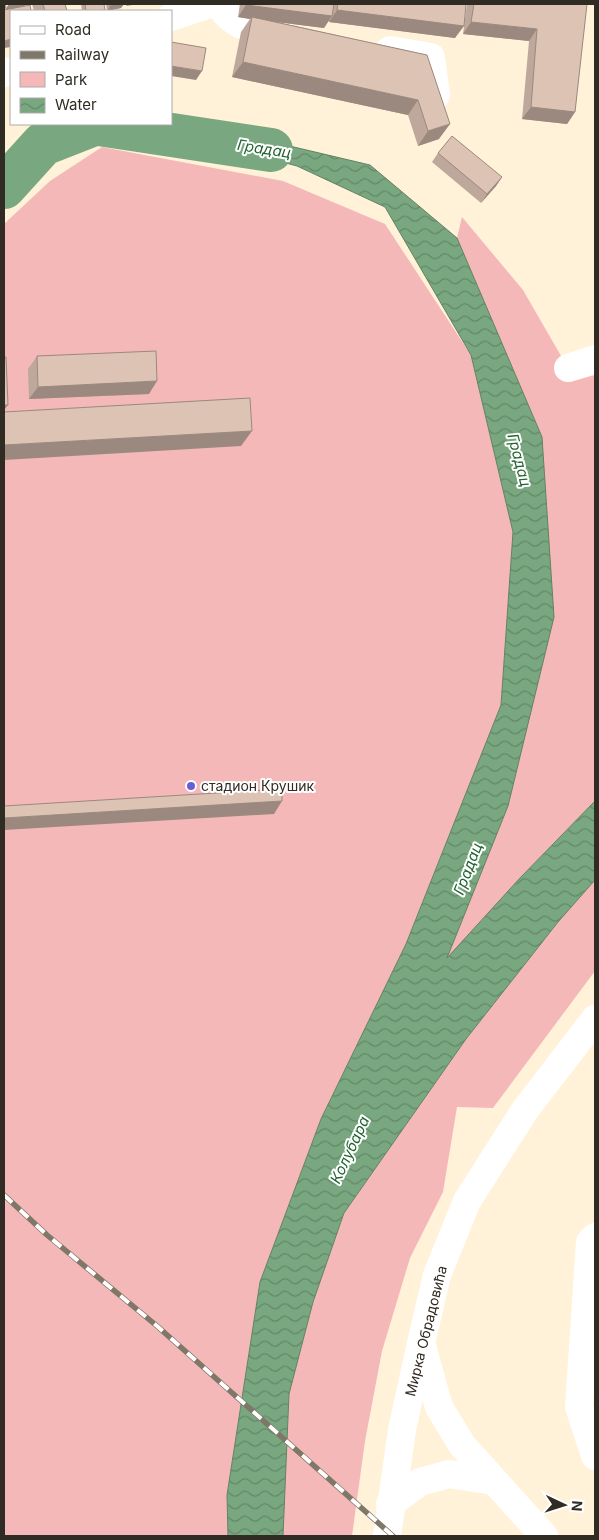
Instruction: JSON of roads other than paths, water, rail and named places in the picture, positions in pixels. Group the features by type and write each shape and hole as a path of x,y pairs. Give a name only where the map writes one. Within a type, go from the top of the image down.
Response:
{"street":[{"path":"172,17 210,4"},
{"path":"218,4 228,19 237,24 305,36"},
{"path":"363,46 431,57 436,95"},
{"path":"568,368 595,359"},
{"name":"Мирка Обрадовића","path":"387,1536 390,1504 402,1430 437,1275 467,1201 525,1110 595,1019"},
{"path":"595,1237 590,1242 579,1407 595,1456"},
{"path":"421,1343 439,1407 462,1446 544,1536"},
{"path":"390,1504 420,1482 449,1474 494,1481"}],"water":[{"name":"Колубара","path":"260,139 370,165 457,238 542,437 554,617 508,806 447,958 520,878 595,801 595,880 558,922 466,1039 344,1213 313,1302 289,1394 283,1536 228,1536 227,1495 260,1282 321,1119 406,944 501,705 513,532 471,355 385,207 297,166 203,141"}],"waterway":[{"name":"Градац","path":"4,187 43,144 91,125"},
{"name":"Градац","path":"106,125 271,150"}],"railway":[{"path":"4,1195 47,1235 157,1326 393,1536"}],"place":[{"name":"стадион Крушик","path":"191,786"}]}
